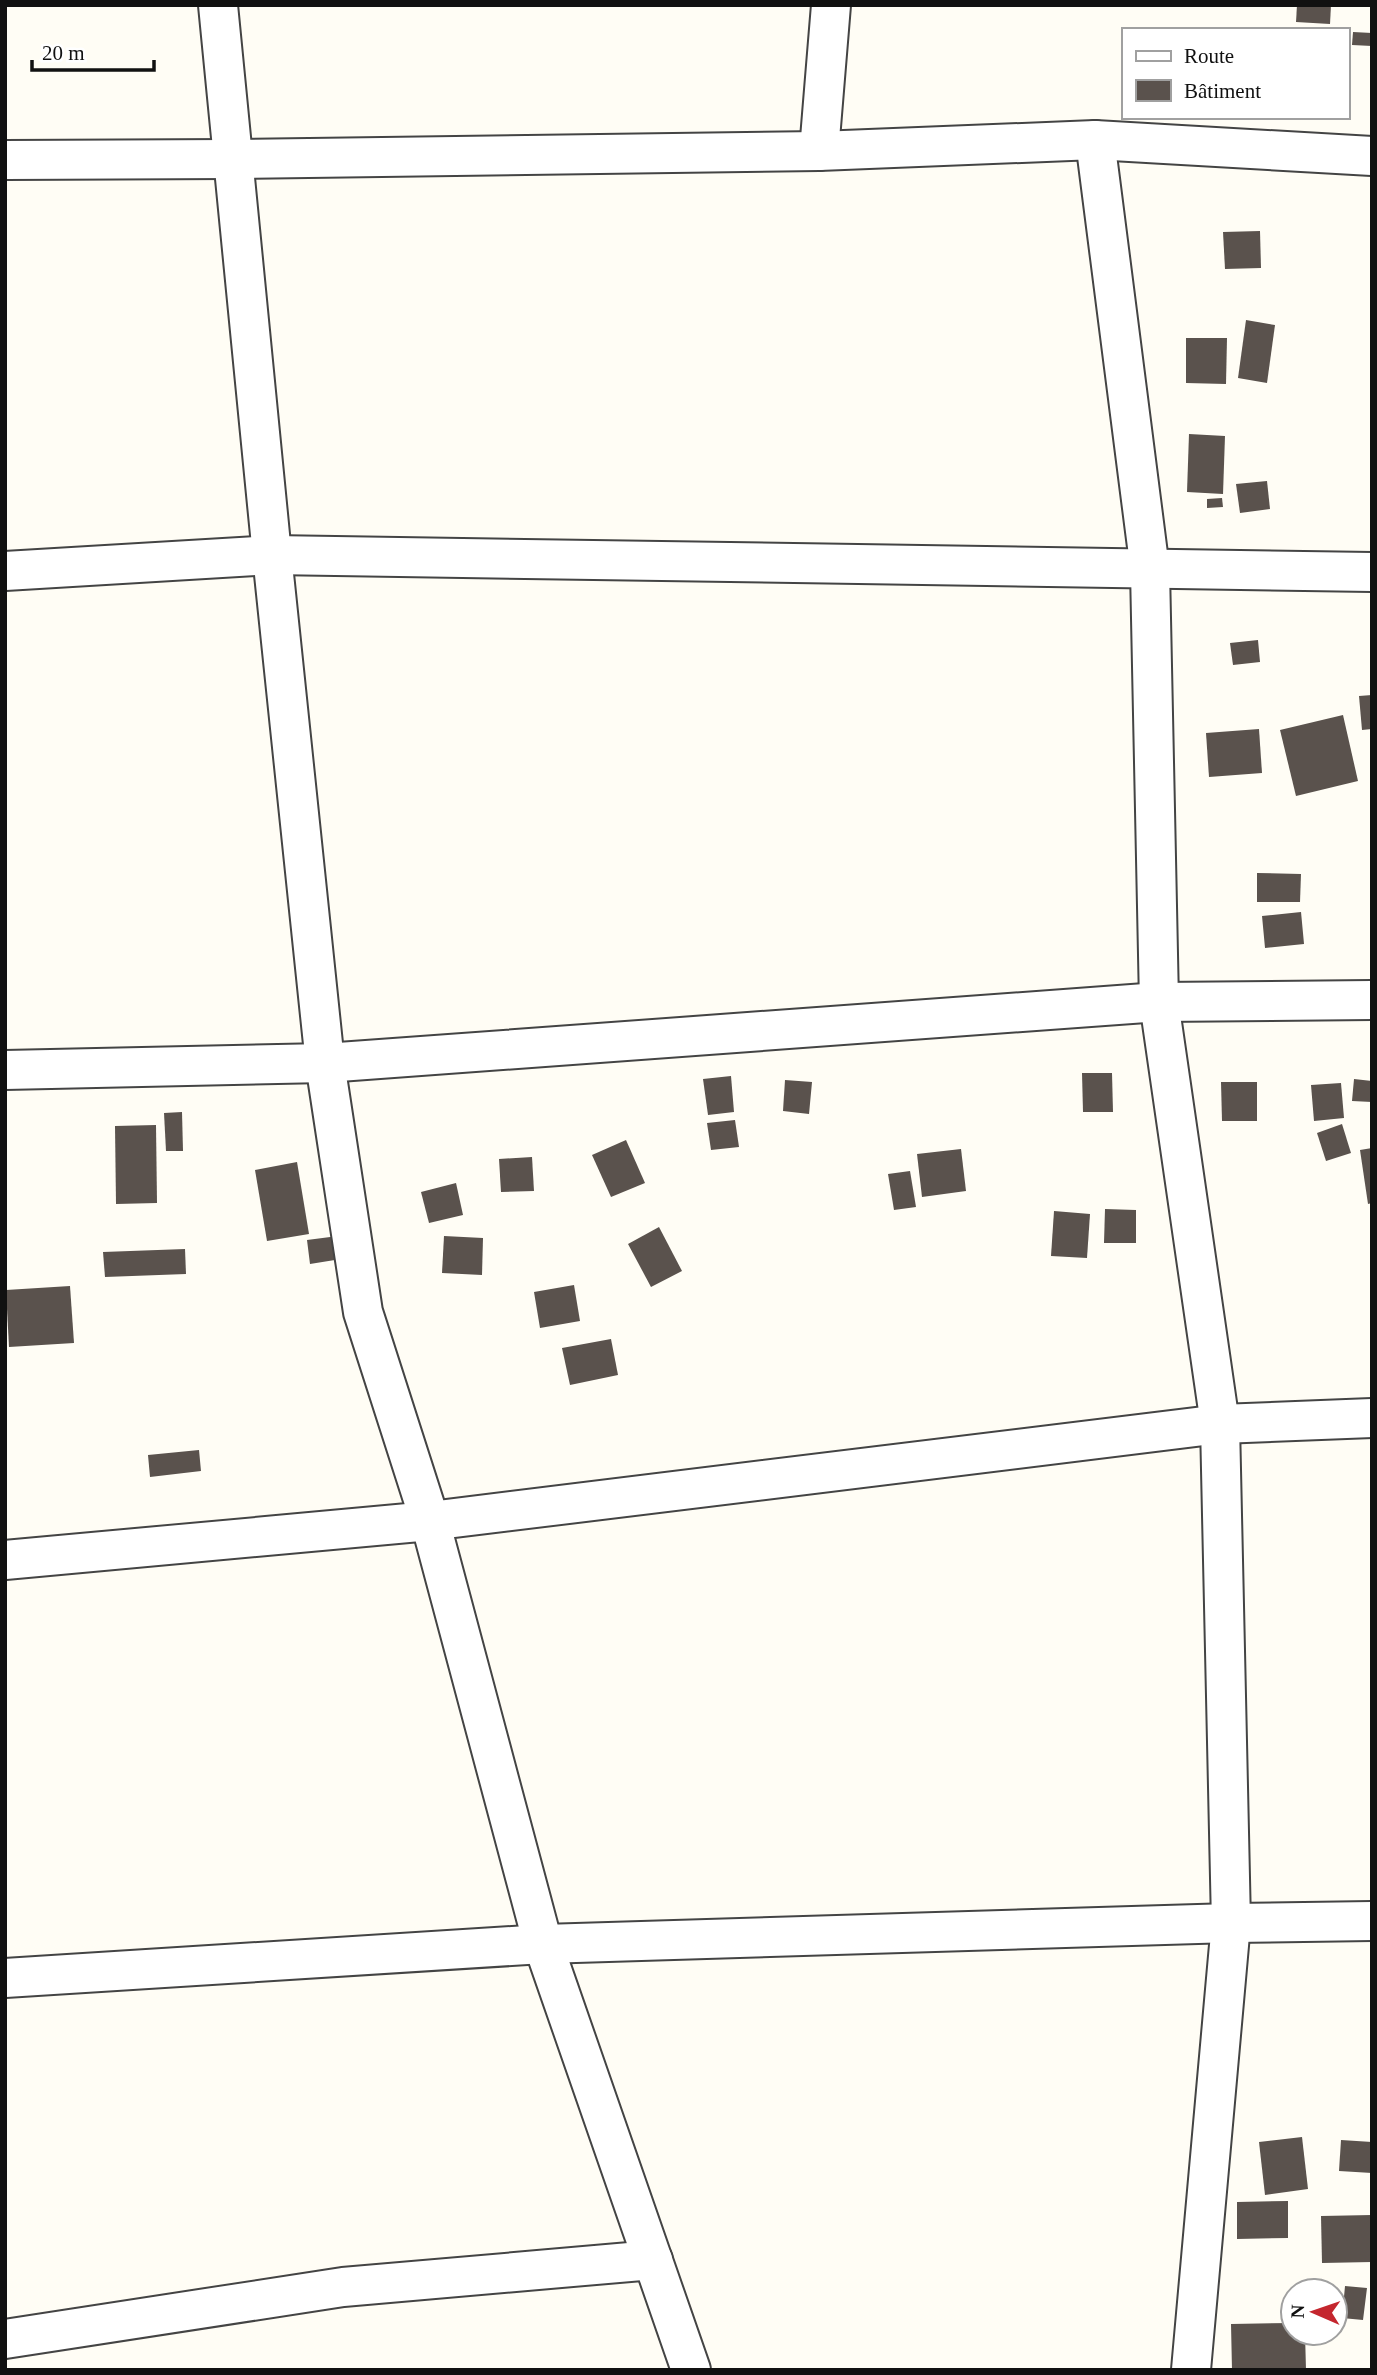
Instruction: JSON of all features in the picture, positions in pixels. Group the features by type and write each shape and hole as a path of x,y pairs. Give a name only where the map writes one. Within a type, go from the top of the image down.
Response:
{"street":[{"path":"218,5 325,1063 363,1312 430,1521 543,1944 691,2370"},
{"path":"819,151 831,5"},
{"path":"5,160 819,151 1095,140 1372,156"},
{"path":"1095,140 1150,570 1159,1002 1220,1424 1231,1923 1191,2370"},
{"path":"5,571 272,555 1372,572"},
{"path":"5,1070 325,1063 1159,1002 1372,1000"},
{"path":"5,1560 430,1521 1220,1424 1372,1418"},
{"path":"5,1978 543,1944 1372,1921"},
{"path":"5,2339 343,2287 653,2260"}],"building":[{"path":"1297,5 1331,5 1330,24 1296,22"},
{"path":"1353,32 1372,33 1372,46 1352,45"},
{"path":"1260,231 1261,268 1225,269 1223,232"},
{"path":"1246,320 1275,325 1267,383 1238,378"},
{"path":"1186,338 1227,338 1226,384 1186,383"},
{"path":"1189,434 1225,436 1223,494 1187,492"},
{"path":"1267,481 1270,509 1240,513 1236,484"},
{"path":"1222,498 1223,507 1207,508 1207,499"},
{"path":"1258,640 1260,662 1233,665 1230,643"},
{"path":"1372,695 1372,729 1362,730 1359,696"},
{"path":"1343,715 1358,781 1296,796 1280,730"},
{"path":"1259,729 1262,773 1209,777 1206,733"},
{"path":"1257,873 1301,874 1300,902 1257,902"},
{"path":"1301,912 1304,944 1265,948 1262,916"},
{"path":"1082,1073 1112,1073 1113,1112 1083,1112"},
{"path":"731,1076 734,1112 708,1115 703,1079"},
{"path":"1354,1079 1372,1081 1372,1102 1352,1101"},
{"path":"785,1080 812,1082 809,1114 783,1111"},
{"path":"1221,1082 1257,1082 1257,1121 1222,1121"},
{"path":"1341,1083 1344,1118 1314,1121 1311,1085"},
{"path":"182,1112 183,1151 166,1151 164,1113"},
{"path":"735,1120 739,1147 711,1150 707,1123"},
{"path":"1342,1124 1351,1153 1326,1161 1317,1133"},
{"path":"156,1125 157,1203 116,1204 115,1126"},
{"path":"626,1140 645,1183 611,1197 592,1155"},
{"path":"1372,1148 1372,1203 1368,1204 1360,1150"},
{"path":"961,1149 966,1191 922,1197 917,1154"},
{"path":"532,1157 534,1191 501,1192 499,1159"},
{"path":"297,1162 309,1234 267,1241 255,1170"},
{"path":"910,1171 916,1207 894,1210 888,1174"},
{"path":"456,1183 463,1215 429,1223 421,1192"},
{"path":"1105,1209 1136,1210 1136,1243 1104,1243"},
{"path":"1054,1211 1090,1214 1087,1258 1051,1256"},
{"path":"659,1227 682,1271 651,1287 628,1244"},
{"path":"338,1236 341,1259 310,1264 307,1240"},
{"path":"444,1236 483,1238 482,1275 442,1273"},
{"path":"185,1249 186,1274 105,1277 103,1252"},
{"path":"574,1285 580,1321 540,1328 534,1292"},
{"path":"70,1286 74,1343 9,1347 6,1290"},
{"path":"611,1339 618,1375 570,1385 562,1348"},
{"path":"199,1450 201,1471 150,1477 148,1455"},
{"path":"1302,2137 1308,2189 1265,2195 1259,2142"},
{"path":"1341,2140 1372,2142 1372,2173 1339,2171"},
{"path":"1288,2201 1288,2238 1237,2239 1237,2202"},
{"path":"1372,2215 1372,2262 1322,2263 1321,2216"},
{"path":"1349,2286 1367,2288 1363,2320 1349,2319"},
{"path":"1279,2323 1279,2347 1305,2347 1306,2370 1232,2370 1231,2324"}]}
